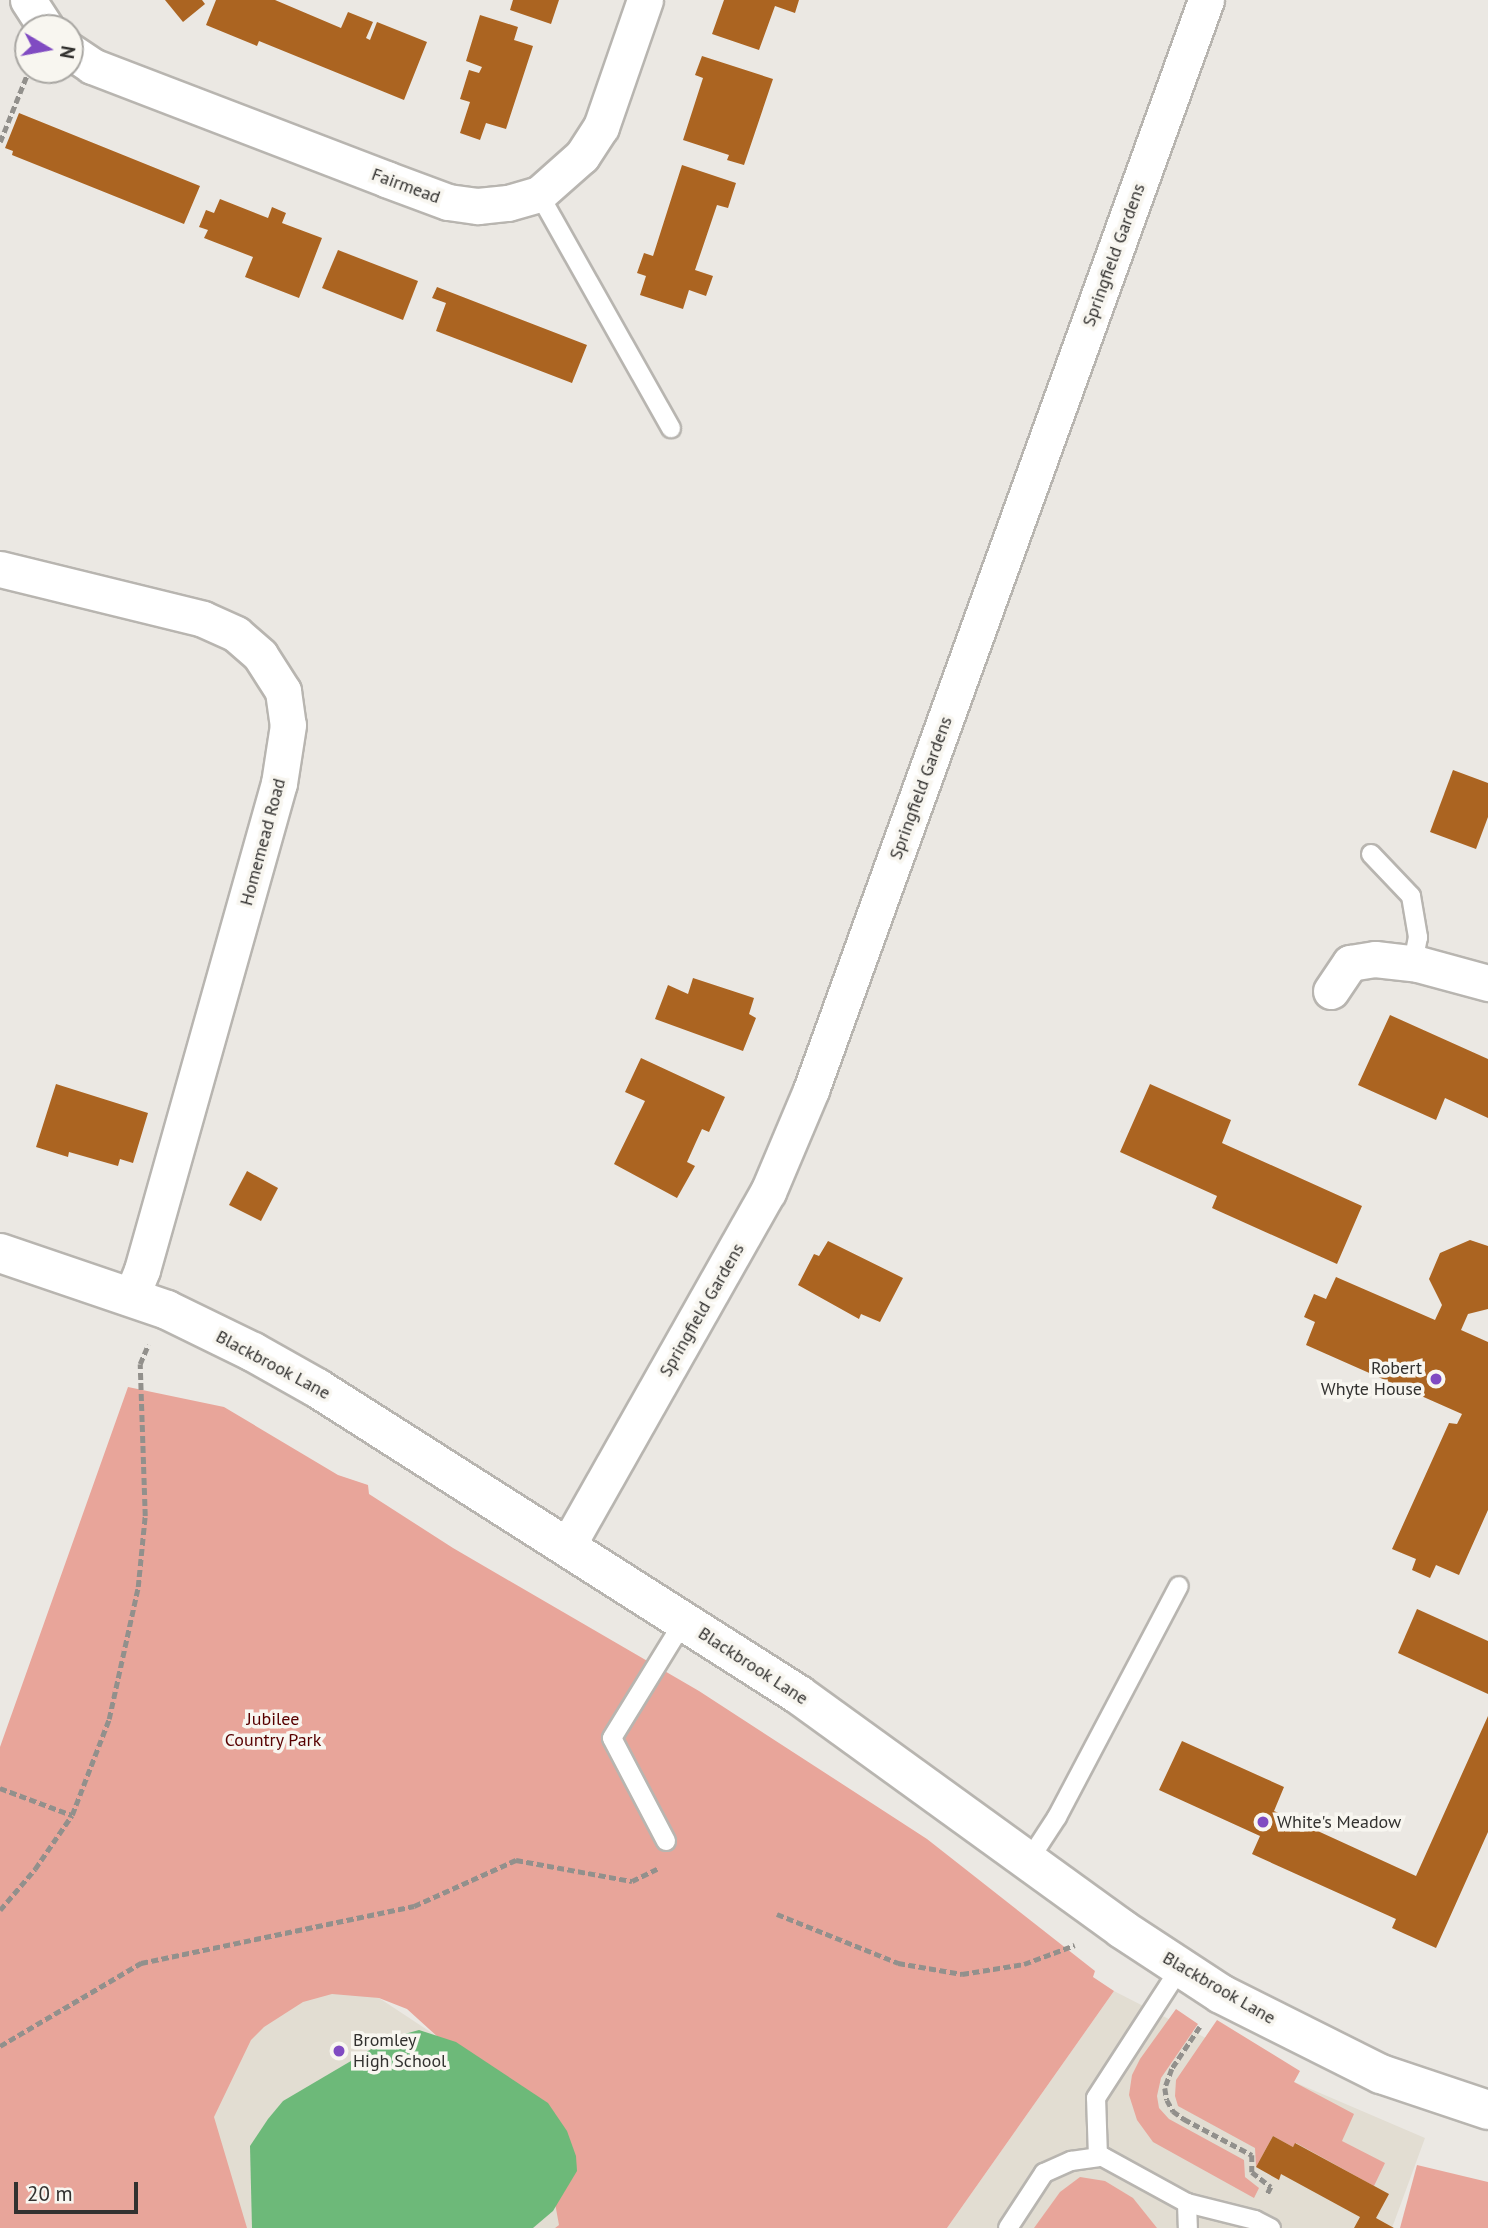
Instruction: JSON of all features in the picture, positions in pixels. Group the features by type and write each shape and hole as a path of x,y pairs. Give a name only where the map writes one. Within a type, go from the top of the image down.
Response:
{"street":[{"name":"Fairmead","path":"84,61 92,66 448,202 478,206 508,203 539,194 582,156 601,127 645,0"},
{"name":"Springfield Gardens","path":"568,1545 768,1192 806,1103 1206,0"},
{"name":"Homemead Road","path":"0,569 203,619 236,634 260,655 283,691 288,725 279,783 149,1243 131,1297"},
{"path":"1331,990 1350,964 1375,959 1413,963 1488,983"},
{"name":"Blackbrook Lane","path":"0,1253 167,1310 253,1352 317,1388 568,1545 819,1709 1122,1929 1221,1994 1381,2074 1488,2110"}],"lane":[{"path":"539,194 671,428"},
{"path":"1371,855 1411,896 1418,937 1413,963"},
{"path":"1029,1860 1057,1817 1179,1586"},
{"path":"666,1841 612,1738 684,1621"},
{"path":"1098,2157 1096,2098 1180,1968"},
{"path":"1008,2228 1044,2174 1071,2161 1098,2157 1187,2203 1263,2224"},
{"path":"1187,2203 1188,2228"}],"path":[{"path":"0,142 23,84"},
{"path":"0,1910 35,1869 72,1815 109,1719 138,1587 145,1516 140,1364 167,1310"},
{"path":"0,1788 72,1815"},
{"path":"0,2046 141,1963 414,1906 516,1860 632,1881 662,1867"},
{"path":"777,1914 898,1963 962,1974 1024,1964 1122,1929"},
{"path":"1221,1994 1172,2069 1165,2088 1172,2111 1252,2155 1252,2172 1271,2187 1263,2224"}],"shaded area":[{"name":"Bromley High School","path":"309,1981 379,1998 614,2153 742,2228 0,2228 0,2215"},
{"path":"1114,1991 1278,2075 1425,2138 1392,2228 947,2228"},
{"path":"419,2030 456,2042 548,2103 567,2131 576,2156 577,2171 553,2211 533,2228 252,2228 250,2146 283,2101 390,2038"}],"green space":[{"name":"Jubilee Country Park","path":"128,1387 224,1407 338,1475 368,1485 369,1494 453,1548 699,1691 927,1839 1095,1971 1093,1977 1114,1991 947,2228 555,2228 559,2225 544,2143 504,2097 407,2009 379,1998 332,1994 303,2002 264,2027 251,2040 214,2117 247,2228 0,2228 0,1747"},
{"path":"1176,2009 1198,2024 1161,2078 1157,2096 1159,2108 1169,2119 1244,2160 1245,2177 1259,2188 1254,2198 1153,2142 1137,2120 1129,2095 1132,2075 1140,2059"},
{"path":"1217,2020 1300,2071 1294,2082 1354,2114 1342,2141 1385,2163 1374,2186 1296,2143 1293,2147 1273,2136 1256,2167 1255,2148 1178,2106 1175,2096 1176,2080"},
{"path":"1417,2165 1488,2182 1488,2228 1400,2228"},
{"path":"1080,2177 1105,2181 1133,2198 1157,2228 1034,2228 1060,2192"}],"building":[{"path":"165,0 202,0 205,4 183,22"},
{"path":"216,0 275,0 341,28 348,12 373,22 366,38 370,40 377,22 427,42 404,100 259,41 257,46 206,25"},
{"path":"513,0 559,0 551,24 510,10"},
{"path":"724,0 799,0 795,13 775,6 759,50 712,34"},
{"path":"480,15 518,27 514,40 533,46 506,129 486,123 480,140 460,133 470,102 460,99 469,70 479,73 482,67 466,61"},
{"path":"702,56 773,79 744,165 727,160 729,155 683,140 703,78 695,75"},
{"path":"19,113 200,186 184,224 12,155 13,151 5,148"},
{"path":"682,165 736,183 728,208 717,205 695,270 713,276 706,296 689,290 683,309 640,295 646,276 637,273 644,253 653,256"},
{"path":"220,199 268,218 272,207 286,213 282,223 322,238 299,298 245,277 253,257 204,238 208,230 199,227 206,210 214,213"},
{"path":"338,250 418,281 403,320 322,288"},
{"path":"437,287 587,345 572,383 436,331 446,303 432,298"},
{"path":"1453,770 1488,783 1488,817 1476,849 1430,832"},
{"path":"693,978 754,998 749,1014 756,1018 743,1051 655,1019 668,985 688,994"},
{"path":"1390,1015 1488,1059 1488,1118 1445,1098 1436,1120 1358,1085"},
{"path":"641,1058 725,1097 709,1132 702,1129 687,1162 695,1166 677,1198 614,1164 645,1101 625,1092"},
{"path":"56,1084 148,1113 133,1163 120,1159 118,1166 69,1152 68,1157 36,1147"},
{"path":"1150,1084 1231,1120 1222,1143 1362,1206 1337,1264 1212,1208 1217,1196 1120,1152"},
{"path":"247,1171 278,1188 261,1221 229,1205"},
{"name":"Robert Whyte House","path":"1470,1240 1488,1246 1488,1309 1468,1314 1461,1330 1488,1342 1488,1510 1459,1575 1436,1565 1430,1578 1412,1570 1416,1559 1392,1549 1449,1423 1457,1424 1462,1414 1306,1345 1315,1322 1304,1317 1314,1294 1326,1299 1336,1277 1435,1320 1442,1305 1429,1279 1440,1253"},
{"path":"828,1241 903,1278 880,1322 861,1314 859,1319 798,1285 814,1254 819,1256"},
{"path":"1417,1609 1488,1641 1488,1694 1398,1653"},
{"name":"White's Meadow","path":"1488,1716 1488,1832 1436,1948 1392,1928 1396,1919 1252,1854 1260,1836 1159,1790 1182,1741 1284,1787 1274,1811 1416,1876"},
{"path":"1273,2136 1293,2147 1295,2143 1389,2194 1376,2218 1394,2228 1354,2228 1360,2217 1281,2174 1279,2180 1256,2167"}],"place":[{"name":"Robert Whyte House","path":"1436,1379"},
{"name":"White's Meadow","path":"1263,1822"},
{"name":"Bromley High School","path":"339,2051"}]}
